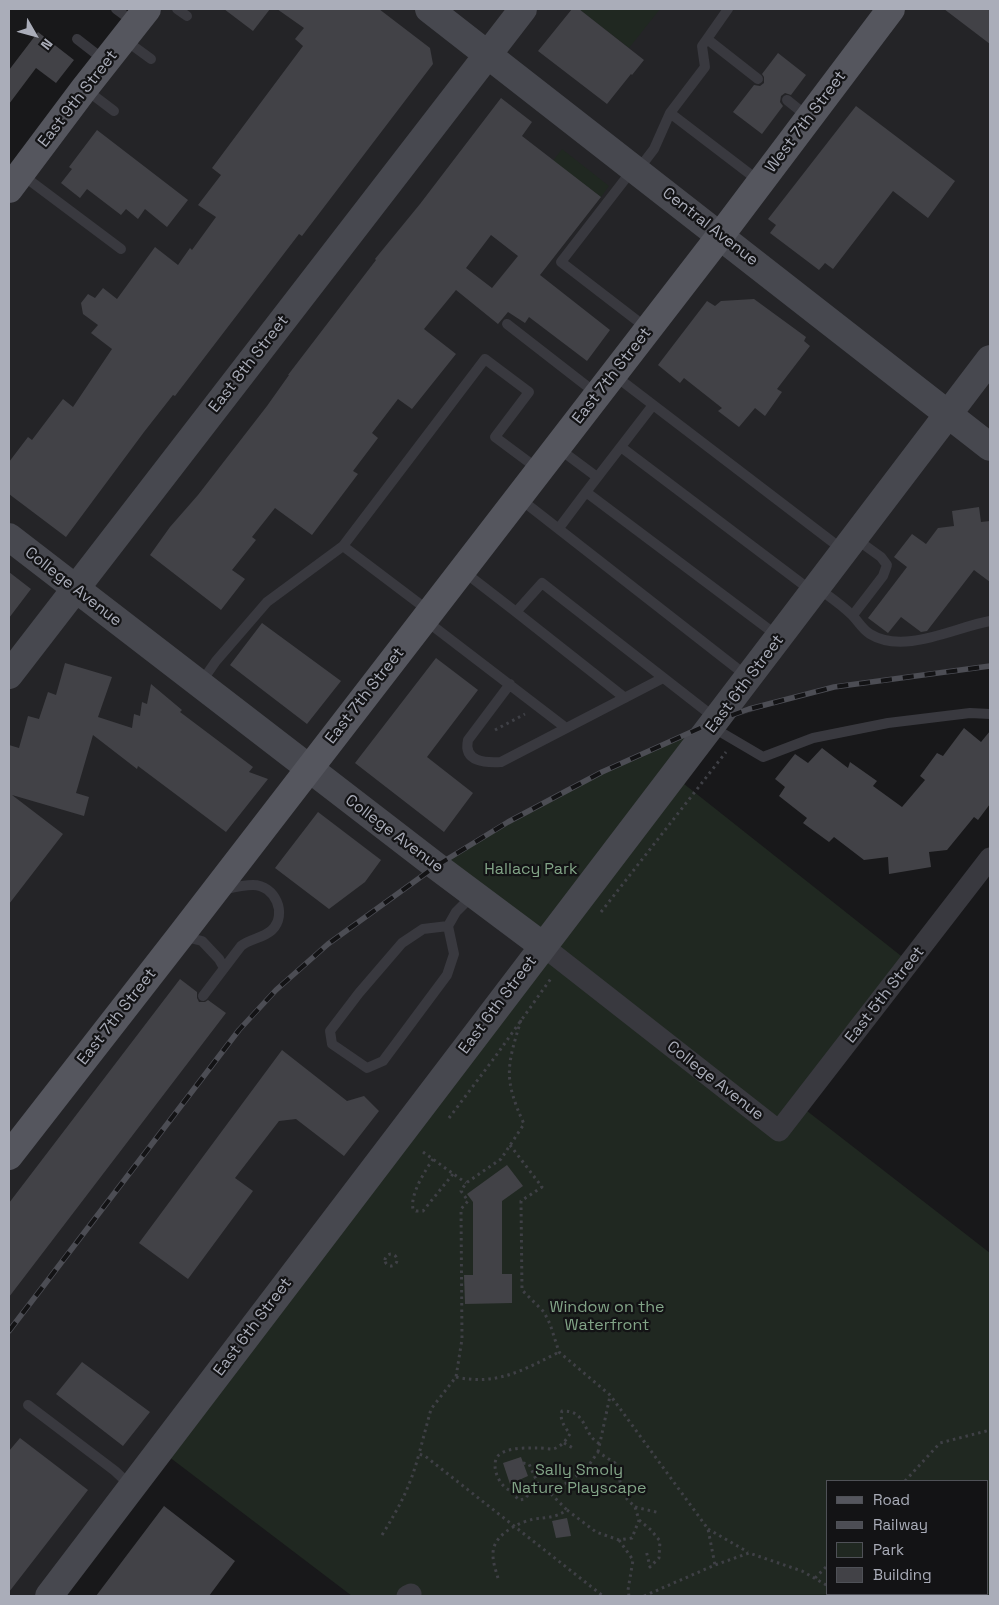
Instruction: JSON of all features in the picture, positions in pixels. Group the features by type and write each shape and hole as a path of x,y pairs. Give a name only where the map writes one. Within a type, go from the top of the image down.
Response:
{"main road":[{"name":"West 7th Street","path":"720,236 891,9"},
{"name":"East 9th Street","path":"15,181 106,61 130,20"},
{"name":"East 7th Street","path":"9,1156 216,891 720,236"}],"street":[{"name":"Central Avenue","path":"428,9 489,54 990,447"},
{"name":"East 8th Street","path":"9,675 523,9"},
{"name":"East 6th Street","path":"49,1596 132,1487 553,954 715,723 990,360"},
{"name":"College Avenue","path":"9,537 309,769 553,954 778,1131"},
{"name":"East 5th Street","path":"778,1131 990,858"}],"lane":[{"path":"177,9 187,16"},
{"path":"648,329 561,262 654,149 670,113 705,67 702,46 728,9"},
{"path":"130,20 151,60"},
{"path":"77,39 106,61"},
{"path":"706,39 758,79"},
{"path":"84,88 114,111"},
{"path":"787,100 809,117"},
{"path":"670,113 760,182"},
{"path":"15,181 121,249"},
{"path":"507,324 605,385 653,404 850,545 881,557 887,565 883,576 853,615"},
{"path":"200,684 216,662 267,602 343,546 485,359 529,392 495,437 539,470"},
{"path":"559,528 653,404"},
{"path":"621,446 816,590 853,615 863,629 870,634 900,643 912,642 990,621"},
{"path":"557,447 598,477"},
{"path":"586,492 780,638"},
{"path":"518,498 559,528 749,678"},
{"path":"343,546 566,728"},
{"path":"462,570 624,698"},
{"path":"516,612 542,583 663,678 735,741 763,756 813,738 888,722 970,713 990,714"},
{"path":"510,684 468,740 467,746 470,754 484,763 501,762 663,678"},
{"path":"203,996 248,940 262,937 272,929 279,919 279,908 275,897 266,889 253,885 216,891"},
{"path":"448,926 423,929 402,943 359,993 330,1031 332,1044 367,1068 383,1061 447,975 454,954 448,926 456,912 474,894"},
{"path":"181,936 202,941 219,959 224,968"},
{"path":"28,1405 115,1471 132,1487"}],"path":[{"path":"467,746 538,706"},
{"path":"598,916 735,741"},
{"path":"449,1118 521,1020 553,954"},
{"path":"382,1535 405,1497 413,1475 431,1408 456,1377 462,1339 461,1209 468,1201 461,1191 466,1184 501,1159 524,1124 514,1102 508,1080 509,1064 521,1020"},
{"path":"510,1145 542,1187 521,1201 522,1290 544,1312 559,1352 610,1395 708,1529 749,1552 802,1571 826,1585"},
{"path":"423,1152 466,1184"},
{"path":"433,1159 422,1175 414,1198 412,1207 416,1211 423,1211 426,1208 453,1174"},
{"path":"456,1377 473,1381 499,1378 523,1371 559,1352"},
{"path":"551,1494 586,1469 598,1452 610,1395"},
{"path":"539,1486 518,1492 507,1489 496,1471 495,1462 499,1455 516,1449 554,1449 564,1443 570,1434 560,1416 562,1412 567,1411 575,1413 581,1419 591,1437 600,1444"},
{"path":"906,1480 940,1443 990,1430"},
{"path":"564,1443 573,1448"},
{"path":"598,1452 615,1463 624,1496 635,1507 639,1520 660,1541 659,1558 650,1567 646,1550"},
{"path":"419,1454 425,1456 516,1526 602,1596"},
{"path":"522,1462 529,1464 539,1486 596,1532 619,1540 632,1538 639,1520"},
{"path":"512,1491 519,1500 525,1499 528,1495 528,1490"},
{"path":"635,1507 660,1513"},
{"path":"498,1578 494,1564 494,1547 502,1534 532,1519 556,1517 567,1510"},
{"path":"708,1529 715,1565"},
{"path":"619,1540 634,1560 628,1590 629,1596"},
{"path":"644,1596 749,1552"},
{"path":"815,1578 826,1567"}],"shaded area":[{"path":"147,9 990,9 990,666 834,687 712,724 49,1596 9,1596 9,189"}],"green space":[{"path":"579,9 660,9 629,48"},
{"path":"562,149 609,186 601,197 553,161"},
{"name":"Hallacy Park","path":"712,724 541,944 436,866 508,822 602,772"},
{"name":"Window on the Waterfront","path":"674,776 910,963 798,1104 990,1253 990,1596 352,1596 160,1450"}],"building":[{"path":"224,9 270,9 253,31"},
{"path":"277,9 379,9 430,48 433,64 302,236 299,234 175,396 173,395 144,432 66,537 9,494 9,462 28,437 32,440 63,399 73,407 112,349 91,333 98,325 83,314 81,303 88,294 95,298 103,288 117,299 155,247 178,265 190,248 192,250 216,217 198,205 221,175 212,168 303,46 295,39 304,28"},
{"path":"572,9 579,9 644,60 607,104 538,51"},
{"path":"944,9 990,9 990,44"},
{"path":"38,32 74,60 56,83 36,68 9,104 9,70"},
{"path":"778,53 806,75 791,95 785,93 781,96 780,102 783,106 762,134 733,112 754,85 760,86 764,83 762,74"},
{"path":"501,98 532,122 522,136 601,197 540,275 610,330 587,361 529,317 525,323 508,312 498,324 456,290 424,329 456,354 412,409 398,399 372,433 378,438 353,471 358,474 312,535 275,508 252,537 256,540 232,570 245,579 221,610 150,555 170,527 198,495 267,406 375,259 420,204","holes":["491,235 518,256 492,288 466,268"]},
{"path":"856,106 955,181 928,218 893,191 833,269 825,263 819,270 770,233 776,225 768,219"},
{"path":"97,130 188,200 167,227 145,209 138,219 126,209 121,215 87,189 80,198 61,183 72,169 69,167"},
{"path":"754,299 806,337 804,341 810,346 777,389 782,392 765,416 755,408 739,427 718,411 722,408 684,378 680,383 658,365 707,301 715,306 721,301"},
{"path":"979,507 981,522 990,521 990,582 974,570 927,631 921,632 901,617 888,633 868,618 907,567 894,557 912,534 926,544 938,528 954,526 952,511"},
{"path":"9,572 31,589 9,618"},
{"path":"262,623 341,681 307,724 230,665"},
{"path":"436,658 478,690 427,757 473,793 444,832 355,763"},
{"path":"65,663 112,677 98,717 132,728 134,714 140,716 142,702 147,704 151,684 182,710 180,712 253,767 249,772 268,779 226,832 138,766 137,769 93,735 76,793 89,797 84,816 12,795 63,834 9,904 9,745 19,748 28,716 39,719 48,692 56,695"},
{"path":"964,728 981,742 990,731 990,804 978,820 974,817 947,850 929,852 931,867 889,874 888,857 864,860 834,837 829,842 803,823 807,818 779,796 785,787 775,779 795,754 808,763 822,748 848,768 850,762 877,781 873,786 902,807 925,780 920,776 937,753 943,756"},
{"path":"318,812 381,860 365,882 329,909 275,868"},
{"path":"180,979 197,992 199,1002 208,1000 226,1013 9,1297 9,1203"},
{"path":"282,1050 347,1101 364,1096 379,1111 344,1156 296,1119 279,1121 235,1178 253,1191 188,1279 139,1243"},
{"path":"507,1165 523,1186 502,1201 502,1274 512,1274 512,1303 465,1304 464,1275 473,1275 473,1202 467,1194"},
{"path":"82,1362 150,1412 123,1446 56,1394"},
{"path":"20,1438 88,1490 9,1592 9,1451"},
{"path":"521,1457 528,1476 510,1484 503,1463"},
{"path":"164,1506 235,1561 209,1596 96,1596"},
{"path":"567,1518 571,1536 556,1538 552,1521"}],"railway":[{"path":"9,1331 239,1030 276,990 328,944 436,866 508,822 602,772 718,720 749,709 834,687 990,666"}],"park label":[{"name":"Sally Smoly Nature Playscape","path":"579,1480"}]}
